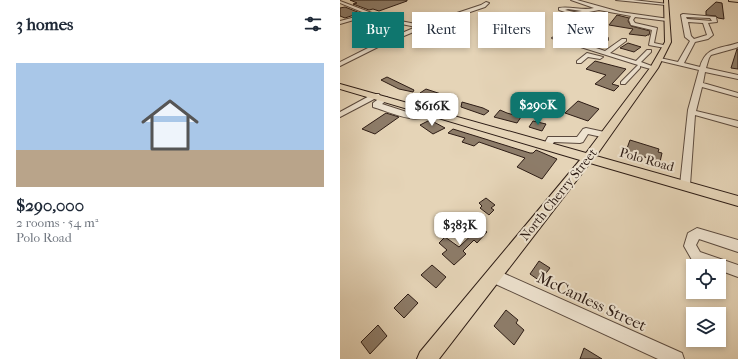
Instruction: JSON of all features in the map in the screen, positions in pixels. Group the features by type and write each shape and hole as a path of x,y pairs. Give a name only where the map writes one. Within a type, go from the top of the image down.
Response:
{"main road":[{"path":"731,0 738,1"},
{"name":"North Cherry Street","path":"427,359 606,135 654,69 668,42 666,2"},
{"name":"Polo Road","path":"340,86 738,201"}],"street":[{"path":"573,0 613,12 609,15 623,18 630,15 667,20"},
{"path":"618,0 666,2"},
{"path":"341,3 366,12"},
{"path":"464,12 483,6 487,3"},
{"path":"590,11 568,8 561,9 570,13 580,13 590,11 597,8"},
{"path":"630,15 634,24 655,28 651,44 665,46"},
{"path":"685,20 715,22 714,18 683,15 688,37 693,41"},
{"path":"340,24 352,20"},
{"path":"680,64 693,41 706,38 710,35 705,22"},
{"path":"340,64 412,30"},
{"path":"608,52 624,40"},
{"path":"685,186 692,112 702,69 708,55 712,52 738,45"},
{"path":"588,48 608,52 654,69"},
{"path":"722,50 736,53"},
{"path":"623,83 649,51"},
{"path":"579,62 590,54 639,63"},
{"path":"660,60 702,69 737,81"},
{"path":"711,88 715,79 737,81"},
{"path":"698,84 738,95"},
{"path":"340,115 380,98"},
{"path":"692,112 738,124"},
{"path":"547,146 551,139 558,138 571,142 580,140 586,131 589,130 606,135"},
{"path":"738,246 698,233 692,237 690,246 696,256 738,271"},
{"name":"McCanless Street","path":"494,276 676,359"}],"building":[{"path":"350,0 407,1 379,11 373,9 369,10 353,4 357,3"},
{"path":"716,2 722,3 724,19 706,15 706,11"},
{"path":"345,7 358,12 352,12 352,16 345,18 340,16 340,8"},
{"path":"617,15 629,18 628,21 631,26 650,31 649,35 629,34 633,29 609,25"},
{"path":"628,43 641,47 634,52 620,48"},
{"path":"738,49 738,69 731,68"},
{"path":"595,61 626,69 612,84 619,86 614,91 595,84 606,75 586,69"},
{"path":"387,77 414,90 413,92 399,89 381,80"},
{"path":"426,89 444,95 437,99 420,93"},
{"path":"578,101 599,109 588,121 565,113"},
{"path":"462,102 489,111 484,115 461,107"},
{"path":"500,110 521,117 517,123 494,117"},
{"path":"386,113 399,117 375,134 362,129"},
{"path":"430,120 445,128 433,134 420,125"},
{"path":"533,121 546,124 542,131 529,127"},
{"path":"453,129 530,153 533,153 536,150 557,159 542,179 517,167 525,158 479,142 474,146 462,142 465,138 448,133"},
{"path":"630,140 659,149 658,152 662,153 660,162 626,151"},
{"path":"486,198 495,205 491,208 494,210 489,215 480,208 482,206 479,203"},
{"path":"480,227 487,232 477,243 474,240 463,251 466,254 454,265 442,254 447,250 439,243 445,237 459,247"},
{"path":"539,261 550,268 540,281 530,274"},
{"path":"432,265 446,277 436,288 421,275"},
{"path":"408,294 418,303 404,318 394,308"},
{"path":"506,310 518,320 516,323 524,330 514,345 494,326"},
{"path":"378,325 387,336 370,354 361,342"},
{"path":"584,348 602,359 580,359"}]}
